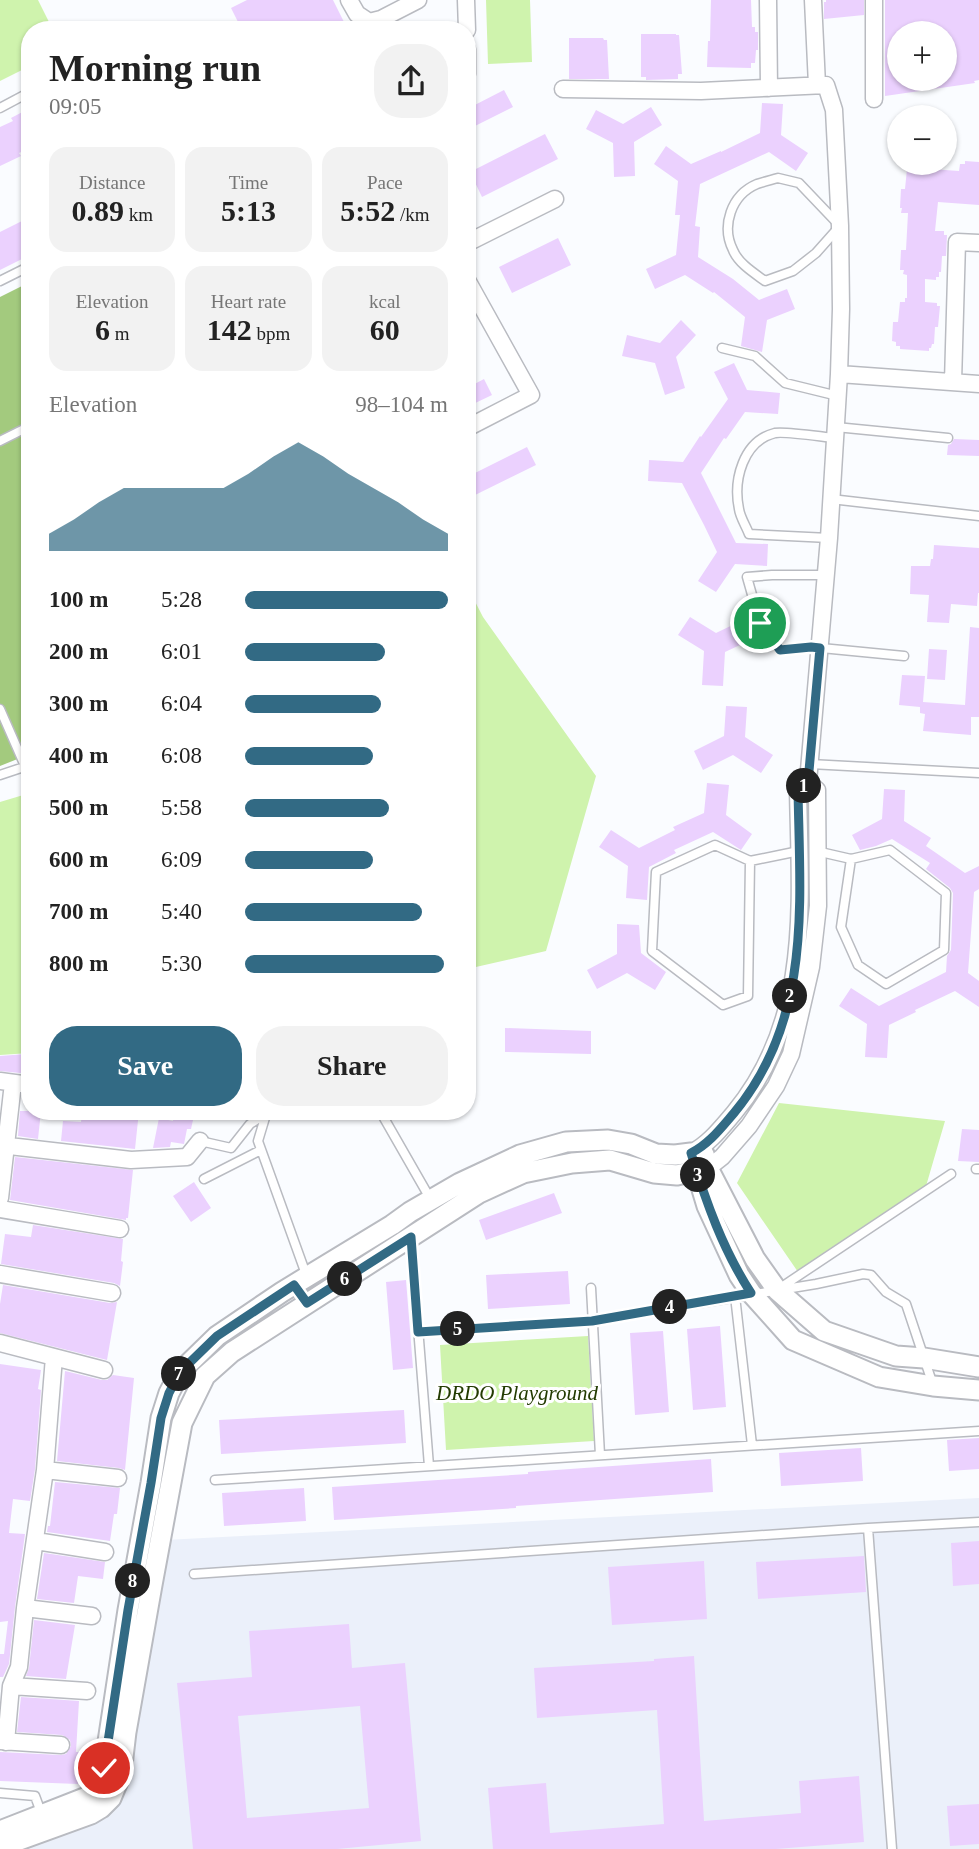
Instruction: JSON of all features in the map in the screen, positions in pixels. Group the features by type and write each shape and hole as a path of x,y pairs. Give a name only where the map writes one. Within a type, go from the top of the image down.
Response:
{"street":[{"path":"349,0 357,14 368,21"},
{"path":"373,21 418,0"},
{"path":"466,0 467,21"},
{"path":"768,0 769,88"},
{"path":"813,0 817,85"},
{"path":"874,0 874,99"},
{"path":"0,1831 91,1814 111,1798 116,1788 121,1774 126,1732 182,1423 205,1376 232,1352 257,1335 479,1193 523,1173 572,1163 610,1160 654,1173 677,1175 699,1160 759,1080 778,1041 791,992 798,947 798,790 808,782 810,764 838,396 841,309 834,110 826,85 701,92 562,89"},
{"path":"476,238 555,199"},
{"path":"953,382 957,242 979,243"},
{"path":"476,296 531,395 476,423"},
{"path":"839,374 979,384"},
{"path":"0,1847 92,1795 100,1783 161,1418 169,1393 180,1372 217,1336 410,1212 460,1183 520,1156 566,1142 608,1140 631,1144 656,1154 699,1160 722,1157 749,1126 776,1086 791,1054 811,967 818,906 817,790 808,782"},
{"path":"799,851 816,850"},
{"path":"0,1198 3,1145 14,1083"},
{"path":"3,1145 131,1160 187,1157 200,1141"},
{"path":"699,1160 755,1259 777,1290 824,1331 896,1356 979,1367"},
{"path":"699,1160 707,1206 739,1275 743,1295 793,1340 879,1377 979,1390"},
{"path":"0,1209 120,1229"},
{"path":"0,1273 111,1293"},
{"path":"0,1343 104,1370"},
{"path":"54,1357 36,1541 19,1667 12,1686 3,1742 61,1745"},
{"path":"45,1470 118,1478"},
{"path":"36,1541 105,1552"},
{"path":"25,1608 92,1616"},
{"path":"12,1686 88,1691"}],"lane":[{"path":"0,108 21,97"},
{"path":"778,178 799,183 839,226 816,253 793,271 765,281 746,267 733,252 728,233 730,213 739,197 755,185 778,178"},
{"path":"0,281 21,270"},
{"path":"722,348 755,356 785,383 838,396"},
{"path":"0,441 21,430"},
{"path":"829,538 749,534 739,511 736,486 743,462 754,444 776,433 948,438"},
{"path":"831,499 979,516"},
{"path":"826,575 747,577 760,623 780,650 811,647 904,656"},
{"path":"0,709 21,753"},
{"path":"810,764 979,773"},
{"path":"0,775 21,767"},
{"path":"750,861 748,996 723,1005 652,951 656,872 715,845 750,861 799,851"},
{"path":"816,850 851,859 890,850 946,893 944,950 886,985 858,965 841,927 851,859"},
{"path":"200,1141 231,1148 256,1120"},
{"path":"265,1120 258,1141 307,1303"},
{"path":"385,1120 431,1200"},
{"path":"204,1179 261,1150"},
{"path":"777,1290 951,1174"},
{"path":"410,1212 429,1466"},
{"path":"418,1332 592,1321 863,1274 871,1275 886,1292 905,1304 933,1386"},
{"path":"590,1289 600,1455"},
{"path":"743,1295 752,1445"},
{"path":"246,1317 257,1335"},
{"path":"215,1480 979,1431"},
{"path":"194,1574 979,1522"},
{"path":"867,1528 892,1849"},
{"path":"0,1793 35,1796 45,1822"}],"shaded area":[{"path":"979,1498 979,1849 11,1849 96,1818 125,1791 165,1540"}],"green space":[{"path":"0,0 38,0 48,21 21,21 21,70 0,81"},
{"path":"486,0 530,0 532,62 488,64"},
{"path":"21,286 21,758 0,766 0,297"},
{"path":"476,603 596,776 546,951 476,967"},
{"path":"21,796 21,1054 0,1055 0,802"},
{"path":"779,1103 945,1121 924,1193 798,1272 737,1183"},
{"name":"DRDO Playground","path":"588,1336 594,1441 446,1450 440,1345"}],"building":[{"path":"247,0 333,0 344,21 238,21 231,8"},
{"path":"711,0 751,0 752,27 758,32 758,50 751,68 707,67"},
{"path":"826,0 864,0 864,15 824,19"},
{"path":"885,0 979,0 979,80 974,81 975,83 957,86 957,21 887,21 887,91 920,91 885,96"},
{"path":"641,34 679,35 682,74 678,74 678,79 646,80 646,77 641,77"},
{"path":"569,38 607,40 609,79 569,79"},
{"path":"504,90 513,107 476,126 476,104"},
{"path":"762,103 783,104 781,135 808,153 796,171 769,152 700,184 695,226 700,227 698,257 733,279 759,300 787,289 795,309 767,320 762,352 741,346 745,317 714,292 685,275 655,289 646,269 676,255 680,215 675,215 678,181 654,164 666,146 691,164 721,152 760,133"},
{"path":"651,107 662,125 634,142 635,176 614,177 613,143 586,129 596,110 623,124"},
{"path":"21,113 21,156 0,166 0,127 13,121 11,118"},
{"path":"545,134 558,159 482,197 476,184 476,169"},
{"path":"965,161 979,162 979,205 938,202 935,231 944,231 944,235 947,235 946,256 942,256 939,277 936,277 936,280 925,279 925,302 937,303 937,306 940,306 934,344 929,351 900,349 896,342 892,341 893,322 898,322 900,302 905,302 907,298 907,275 903,274 904,270 900,270 901,250 906,250 908,213 901,213 901,189 905,189 906,175 957,175 960,164 965,164"},
{"path":"21,222 21,260 0,270 0,232"},
{"path":"558,238 571,265 512,293 499,267"},
{"path":"681,320 696,335 676,357 685,388 665,395 655,363 622,356 627,335 660,343"},
{"path":"734,363 747,390 780,393 778,414 745,412 701,473 736,543 768,544 767,566 735,564 716,592 698,581 717,552 704,525 682,483 648,481 649,460 683,462 728,399 714,372"},
{"path":"484,379 492,395 476,403 476,383"},
{"path":"954,439 979,440 979,456 947,455 948,445"},
{"path":"527,447 536,465 476,495 476,472"},
{"path":"934,545 979,548 977,606 951,604 949,623 927,622 929,595 910,594 911,566 930,566"},
{"path":"690,617 716,633 745,619 755,638 725,652 723,686 702,685 704,651 678,635"},
{"path":"970,627 979,628 979,717 971,717 971,735 923,731 925,714 920,713 920,707 899,705 902,675 925,676 923,702 965,705"},
{"path":"929,649 947,650 945,680 927,679"},
{"path":"726,706 747,707 745,737 773,755 761,773 733,755 703,770 694,751 724,736"},
{"path":"707,783 729,785 726,815 752,834 741,850 713,832 674,850 676,853 649,867 647,900 626,898 628,866 599,847 611,830 639,848 675,830 673,827 704,813"},
{"path":"884,789 905,790 904,821 931,838 926,846 965,873 979,866 979,889 974,892 968,973 979,981 979,1007 955,991 915,1010 916,1012 889,1025 887,1058 865,1057 867,1024 839,1006 851,988 879,1006 946,972 947,956 951,950 953,893 926,869 930,863 892,839 860,850 852,835 882,819"},
{"path":"617,924 639,925 641,953 666,972 655,990 627,973 597,989 587,970 617,954"},
{"path":"505,1028 591,1031 591,1054 505,1052"},
{"path":"21,1054 21,1073 0,1071 0,1056"},
{"path":"20,1111 21,1120 40,1120 38,1139 18,1136"},
{"path":"138,1120 135,1149 61,1141 63,1121"},
{"path":"159,1120 193,1120 191,1129 187,1129 184,1144 171,1142 170,1147 153,1148"},
{"path":"962,1129 979,1130 979,1162 958,1161"},
{"path":"15,1157 133,1170 128,1218 126,1220 10,1200"},
{"path":"194,1182 211,1208 191,1222 173,1196"},
{"path":"554,1193 562,1213 486,1240 479,1220"},
{"path":"33,1225 123,1239 120,1286 1,1264 5,1234 31,1237"},
{"path":"568,1271 570,1304 488,1309 486,1275"},
{"path":"406,1280 413,1368 393,1370 386,1282"},
{"path":"3,1285 117,1302 107,1360 0,1333"},
{"path":"720,1326 726,1407 693,1410 687,1329"},
{"path":"663,1331 669,1412 635,1415 630,1333"},
{"path":"0,1364 41,1370 35,1469 30,1501 13,1499 9,1533 25,1534 9,1664 3,1677 0,1677 0,1654 4,1654 8,1621 0,1622"},
{"path":"65,1371 102,1380 113,1375 134,1378 125,1470 57,1461"},
{"path":"404,1410 406,1443 221,1454 219,1420"},
{"path":"979,1438 979,1469 949,1471 947,1440"},
{"path":"861,1448 863,1481 781,1486 779,1453"},
{"path":"711,1459 713,1492 334,1520 332,1487"},
{"path":"55,1482 120,1488 110,1541 47,1532"},
{"path":"304,1488 306,1521 224,1526 222,1493"},
{"path":"979,1541 979,1584 953,1586 951,1543"},
{"path":"44,1553 105,1562 103,1579 78,1576 74,1603 37,1599"},
{"path":"864,1556 866,1592 758,1599 756,1562"},
{"path":"704,1561 707,1619 612,1625 608,1567"},
{"path":"34,1620 75,1625 66,1679 26,1676"},
{"path":"349,1624 352,1668 405,1663 421,1841 337,1849 193,1849 177,1683 252,1677 249,1631","holes":["360,1706 369,1808 247,1818 238,1716"]},
{"path":"694,1656 704,1821 801,1813 799,1781 859,1776 864,1842 776,1849 493,1849 488,1788 546,1783 550,1833 664,1824 657,1710 537,1718 534,1668"},
{"path":"21,1697 79,1701 76,1752 79,1752 78,1784 0,1781 0,1752 60,1755 66,1754 71,1746 70,1740 62,1735 17,1732"},
{"path":"979,1804 979,1844 950,1846 947,1806"}],"route":[{"path":"104,1768 161,1418 169,1393 180,1372 217,1336 294,1285 307,1303 411,1237 418,1332 592,1321 751,1293 739,1275 707,1206 691,1153 719,1131 759,1080 778,1041 796,967 798,790 808,782 820,648 780,650 760,623"}]}
